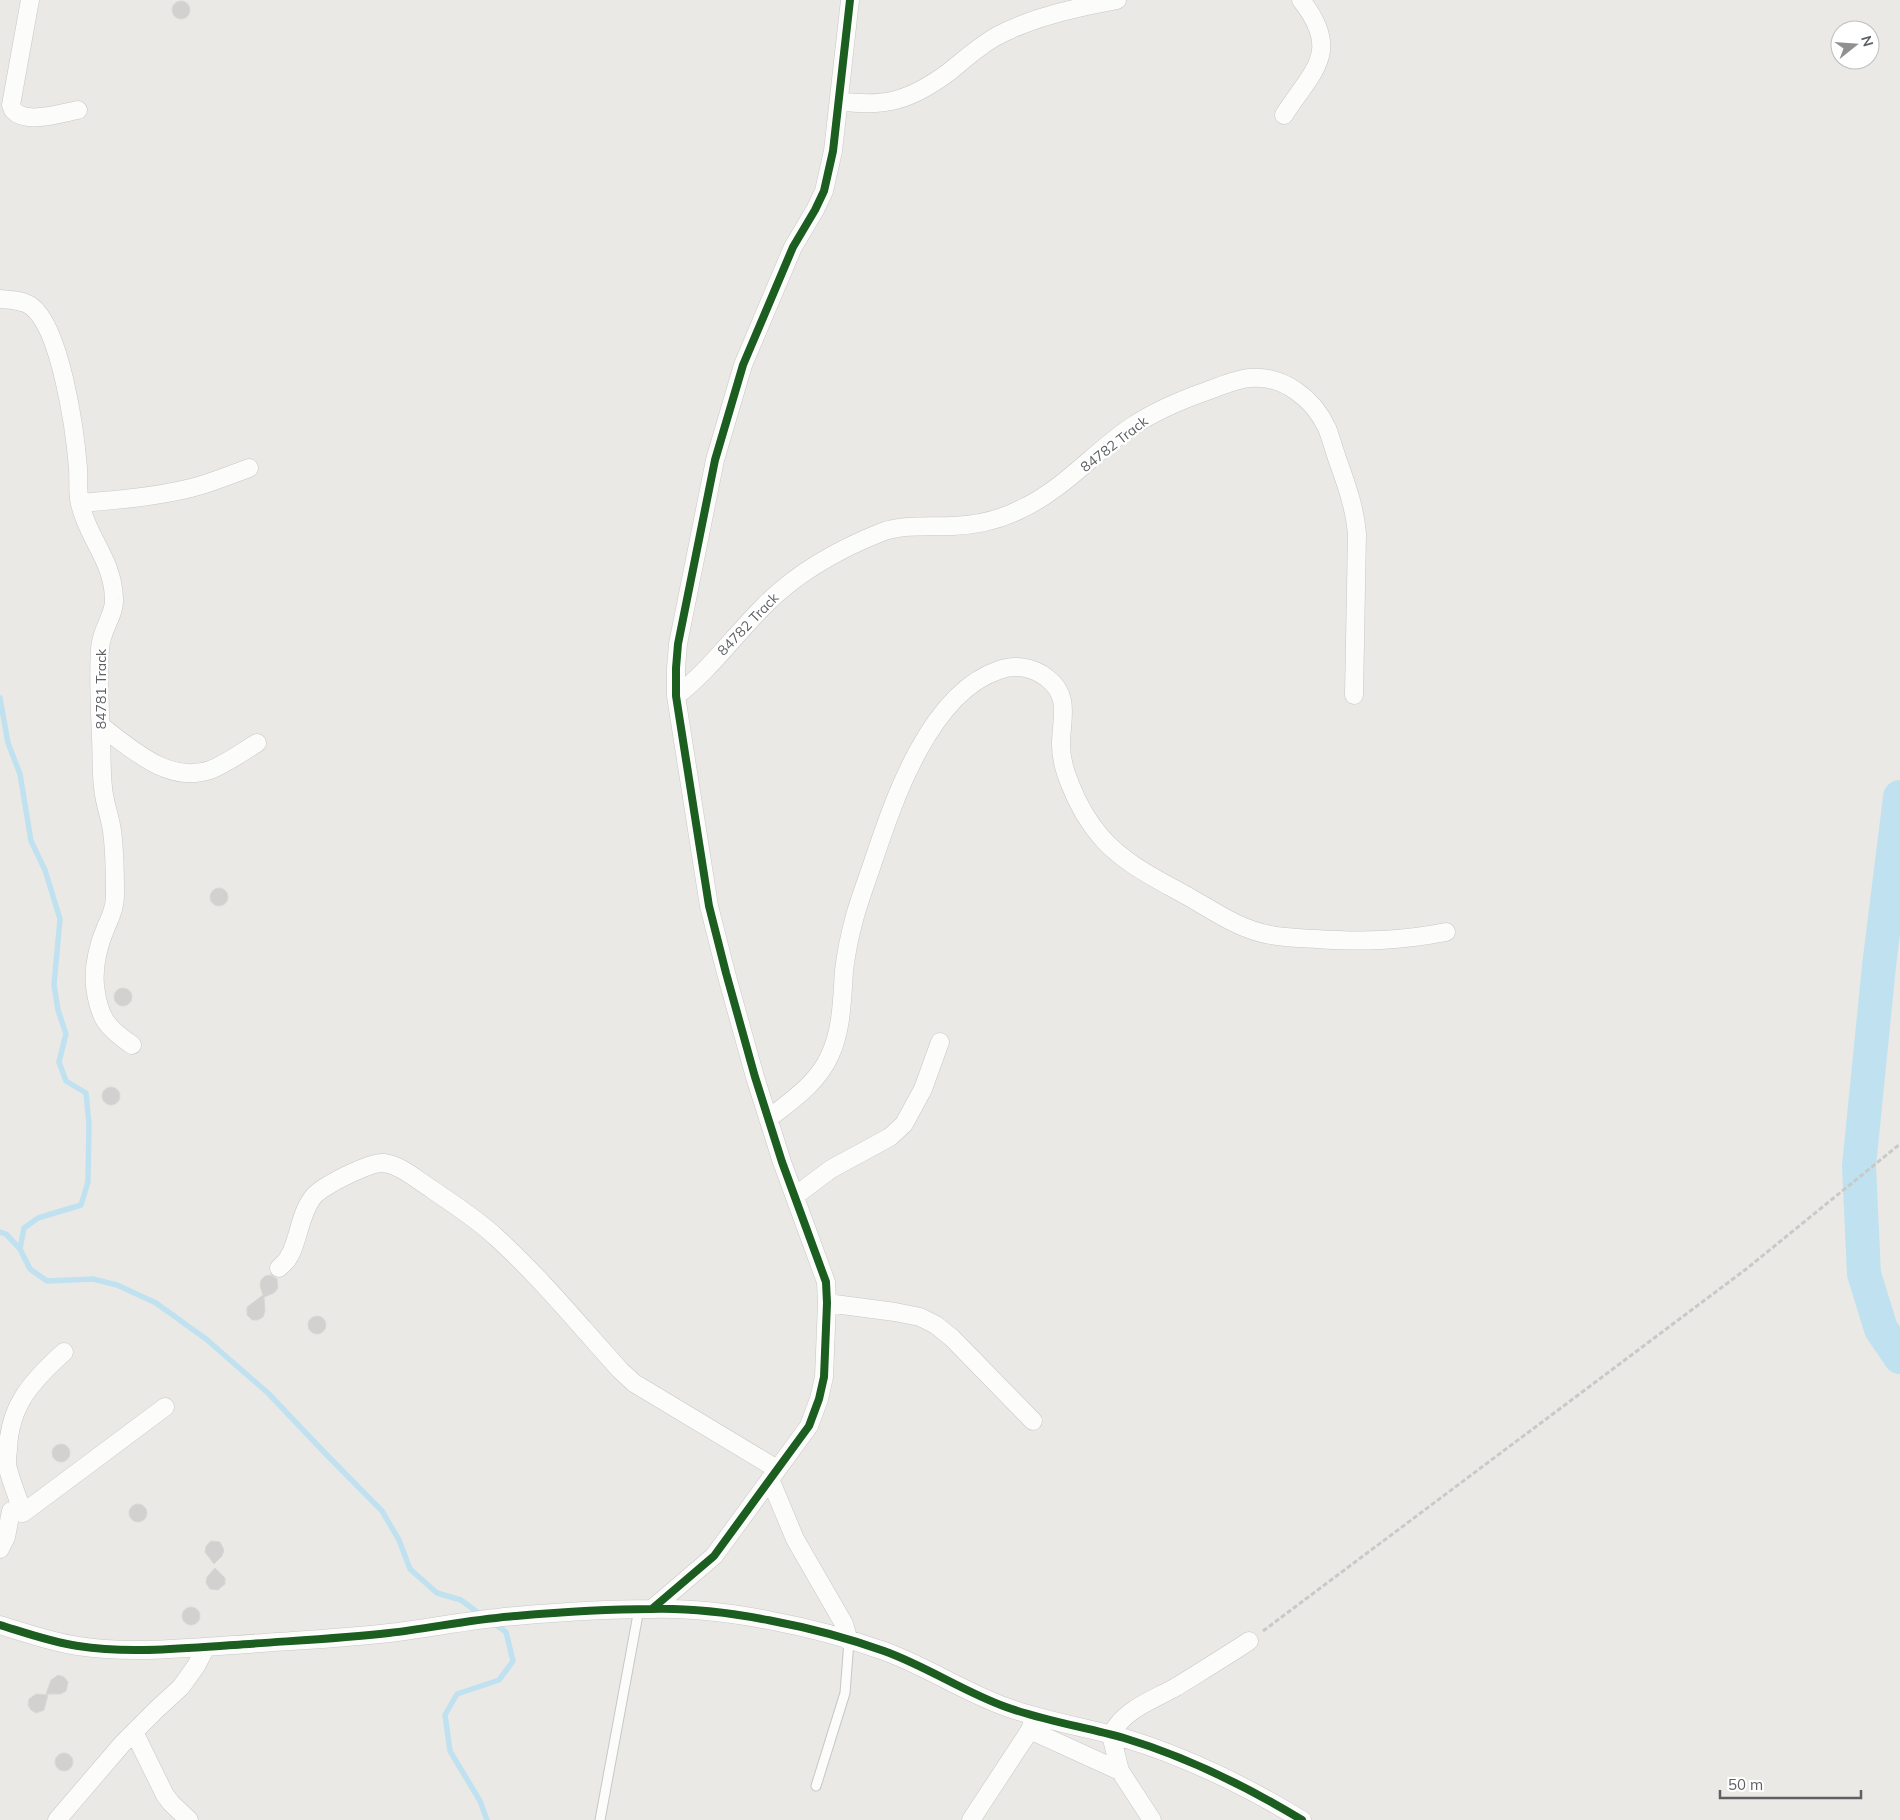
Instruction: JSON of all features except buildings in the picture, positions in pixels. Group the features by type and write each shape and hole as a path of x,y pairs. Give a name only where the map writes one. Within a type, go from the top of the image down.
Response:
{"street":[{"path":"30,0 11,105 13,110 22,116 31,118 78,110"},
{"path":"646,1609 714,1556 808,1426 819,1399 824,1377 826,1282 768,1119 726,973 709,906 676,696 678,644 722,432 742,365 773,290 793,247 824,191 833,151 850,0"},
{"path":"838,101 875,105 904,97 949,72 979,46 999,35 1037,19 1068,9 1117,0"},
{"path":"1284,115 1317,68 1321,57 1318,28 1301,0"},
{"name":"84781 Track","path":"0,300 24,302 32,307 41,316 50,333 72,419 80,503 111,574 114,602 100,646 103,788 113,834 115,899 113,913 99,946 95,966 96,986 104,1020 112,1031 132,1045"},
{"name":"84782 Track","path":"676,696 702,673 781,590 837,553 884,532 903,527 954,526 979,523 1001,518 1021,510 1054,491 1112,441 1158,411 1200,393 1250,378 1266,378 1282,383 1302,394 1316,408 1326,428 1350,494 1357,534 1354,694"},
{"path":"80,503 138,498 173,492 216,480 249,468"},
{"path":"768,1119 813,1082 831,1053 838,1032 844,968 855,916 890,810 929,732 960,694 975,680 1007,667 1023,667 1036,672 1047,678 1058,689 1064,702 1061,747 1064,765 1080,805 1101,837 1118,854 1151,876 1236,924 1270,935 1335,940 1392,941 1446,932"},
{"path":"101,726 158,766 188,773 199,773 212,769 257,742"},
{"path":"795,1196 831,1169 890,1137 904,1124 923,1089 940,1042"},
{"path":"279,1268 291,1253 313,1197 322,1189 375,1163 389,1164 403,1170 496,1236 531,1270 610,1360 634,1383 773,1474 795,1539 840,1617 849,1641"},
{"path":"827,1303 895,1312 920,1318 936,1325 952,1338 1033,1421"},
{"path":"23,1513 7,1467 8,1441 12,1421 26,1390 64,1352"},
{"path":"0,1549 6,1537 11,1511 23,1513 166,1407"},
{"path":"0,1625 40,1638 80,1646 134,1649 391,1633 467,1620 510,1616 646,1609 731,1615 787,1625 882,1650 926,1668 990,1700 1120,1771"},
{"path":"1152,1820 1120,1771 1111,1735 1118,1723 1137,1708 1249,1641"},
{"path":"57,1820 134,1732 181,1687 196,1666 206,1646"},
{"path":"1033,1723 1111,1735 1169,1753 1212,1770 1302,1820"},
{"path":"971,1820 1033,1723"},
{"path":"134,1732 165,1795 189,1820"}],"lane":[{"path":"600,1820 646,1609"},
{"path":"816,1786 845,1693 849,1641"}],"path":[{"path":"1249,1641 1745,1270 1900,1144"}],"waterway":[{"path":"0,698 8,743 20,774 31,841 45,870 60,919 54,985 58,1010 66,1034 59,1062 66,1081 86,1093 89,1124 88,1182 81,1205 38,1218 24,1228 20,1249"},
{"path":"1900,797 1879,966 1859,1166 1864,1274 1881,1329 1900,1357"},
{"path":"0,1232 6,1234 20,1249 30,1269 47,1281 93,1279 117,1285 156,1303 206,1339 268,1393 382,1511 399,1540 410,1569 437,1593 461,1600 481,1615"},
{"path":"487,1820 480,1801 450,1751 445,1715 457,1694 499,1680 513,1661 506,1632 493,1623"}],"cycle path":[{"path":"653,1608 714,1556 809,1426 819,1399 824,1377 826,1282 782,1162 755,1077 709,906 676,696 676,668 678,644 715,460 743,365 793,247 824,191 833,151 850,0"},
{"path":"0,1625 68,1644 117,1650 156,1650 350,1637 500,1617 584,1611 679,1609 738,1615 769,1620 858,1642 900,1657 1006,1707 1124,1738 1171,1754 1216,1773 1302,1820"}]}
